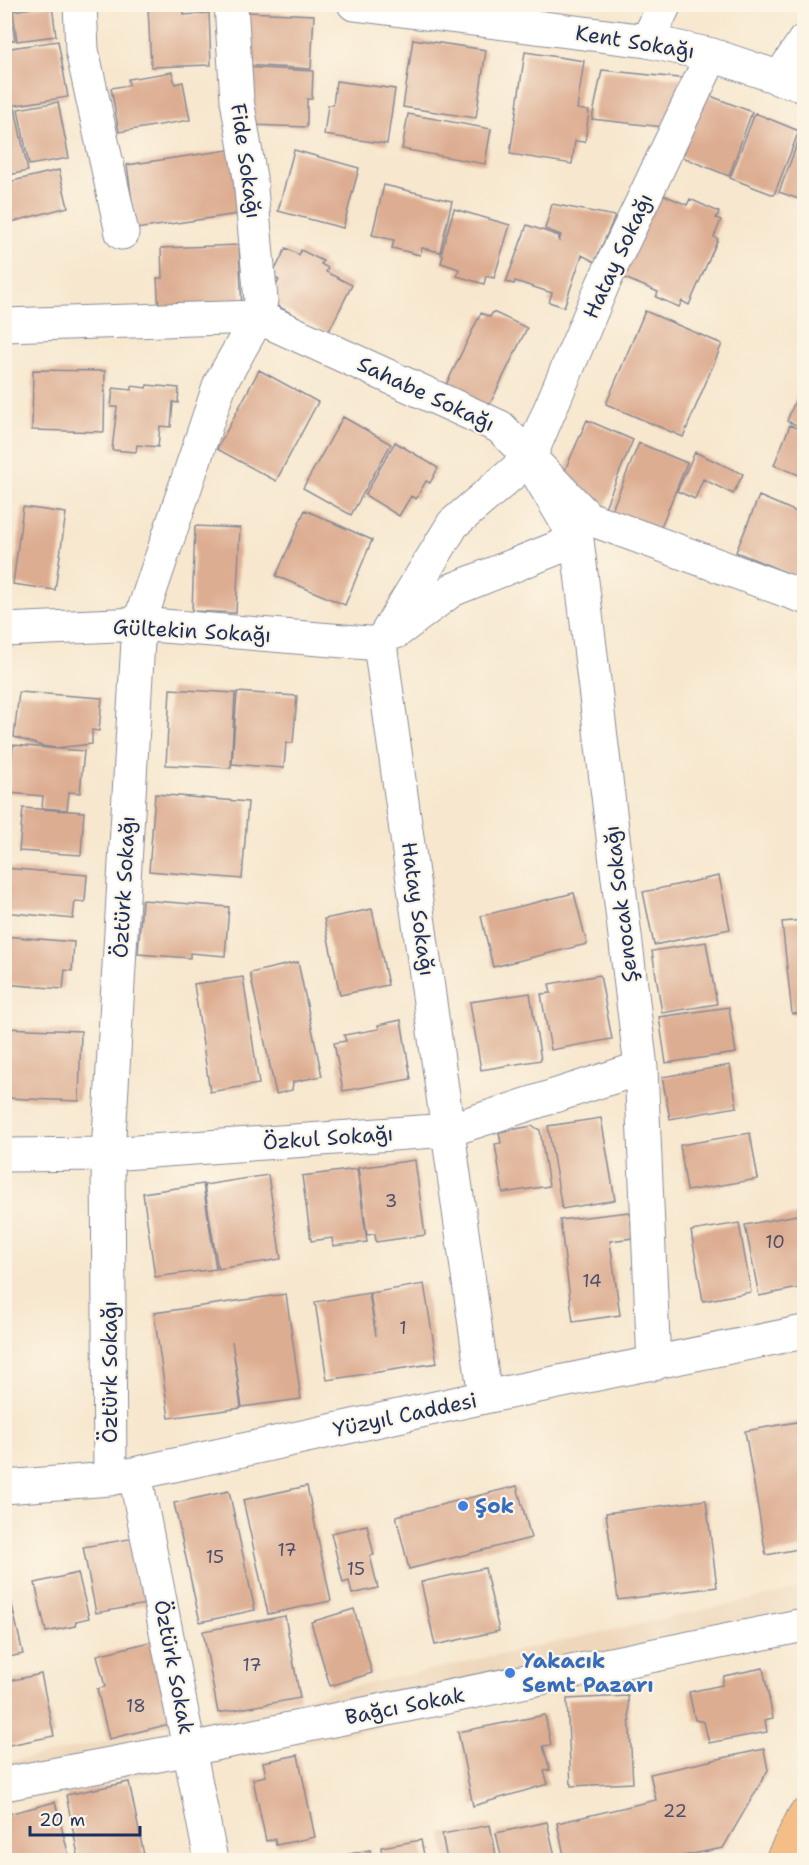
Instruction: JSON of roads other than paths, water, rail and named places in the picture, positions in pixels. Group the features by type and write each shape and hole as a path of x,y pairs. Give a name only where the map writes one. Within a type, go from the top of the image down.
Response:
{"main road":[{"path":"782,1860 804,1816"}],"street":[{"path":"80,4 82,50 122,233"},
{"name":"Fide Sokağı","path":"231,4 237,100 250,178 261,300 258,317"},
{"name":"Kent Sokağı","path":"354,4 525,15 712,55 792,82"},
{"path":"647,41 665,4"},
{"path":"792,82 804,41"},
{"name":"Hatay Sokağı","path":"529,459 603,284 712,55"},
{"name":"Sahabe Sokağı","path":"4,325 258,317 500,427 588,518 804,597"},
{"name":"Öztürk Sokağı","path":"123,1477 108,1154 139,624 220,384 258,317"},
{"path":"380,644 453,524 529,459"},
{"name":"Şenocak Sokağı","path":"529,459 577,540 641,1068 654,1364"},
{"path":"380,644 452,590 577,540"},
{"name":"Gültekin Sokağı","path":"4,630 139,624 380,644"},
{"name":"Hatay Sokağı","path":"380,644 485,1397"},
{"name":"Özkul Sokağı","path":"4,1155 108,1154 449,1130 641,1068"},
{"name":"Yüzyıl Caddesi","path":"4,1487 123,1477 485,1397 804,1332"},
{"name":"Öztürk Sokak","path":"123,1477 190,1749 211,1860"},
{"name":"Bağcı Sokak","path":"4,1784 190,1749 804,1625"}],"place":[{"name":"Şok","path":"463,1506"},
{"name":"Yakacık Semt Pazarı","path":"510,1673"}]}
